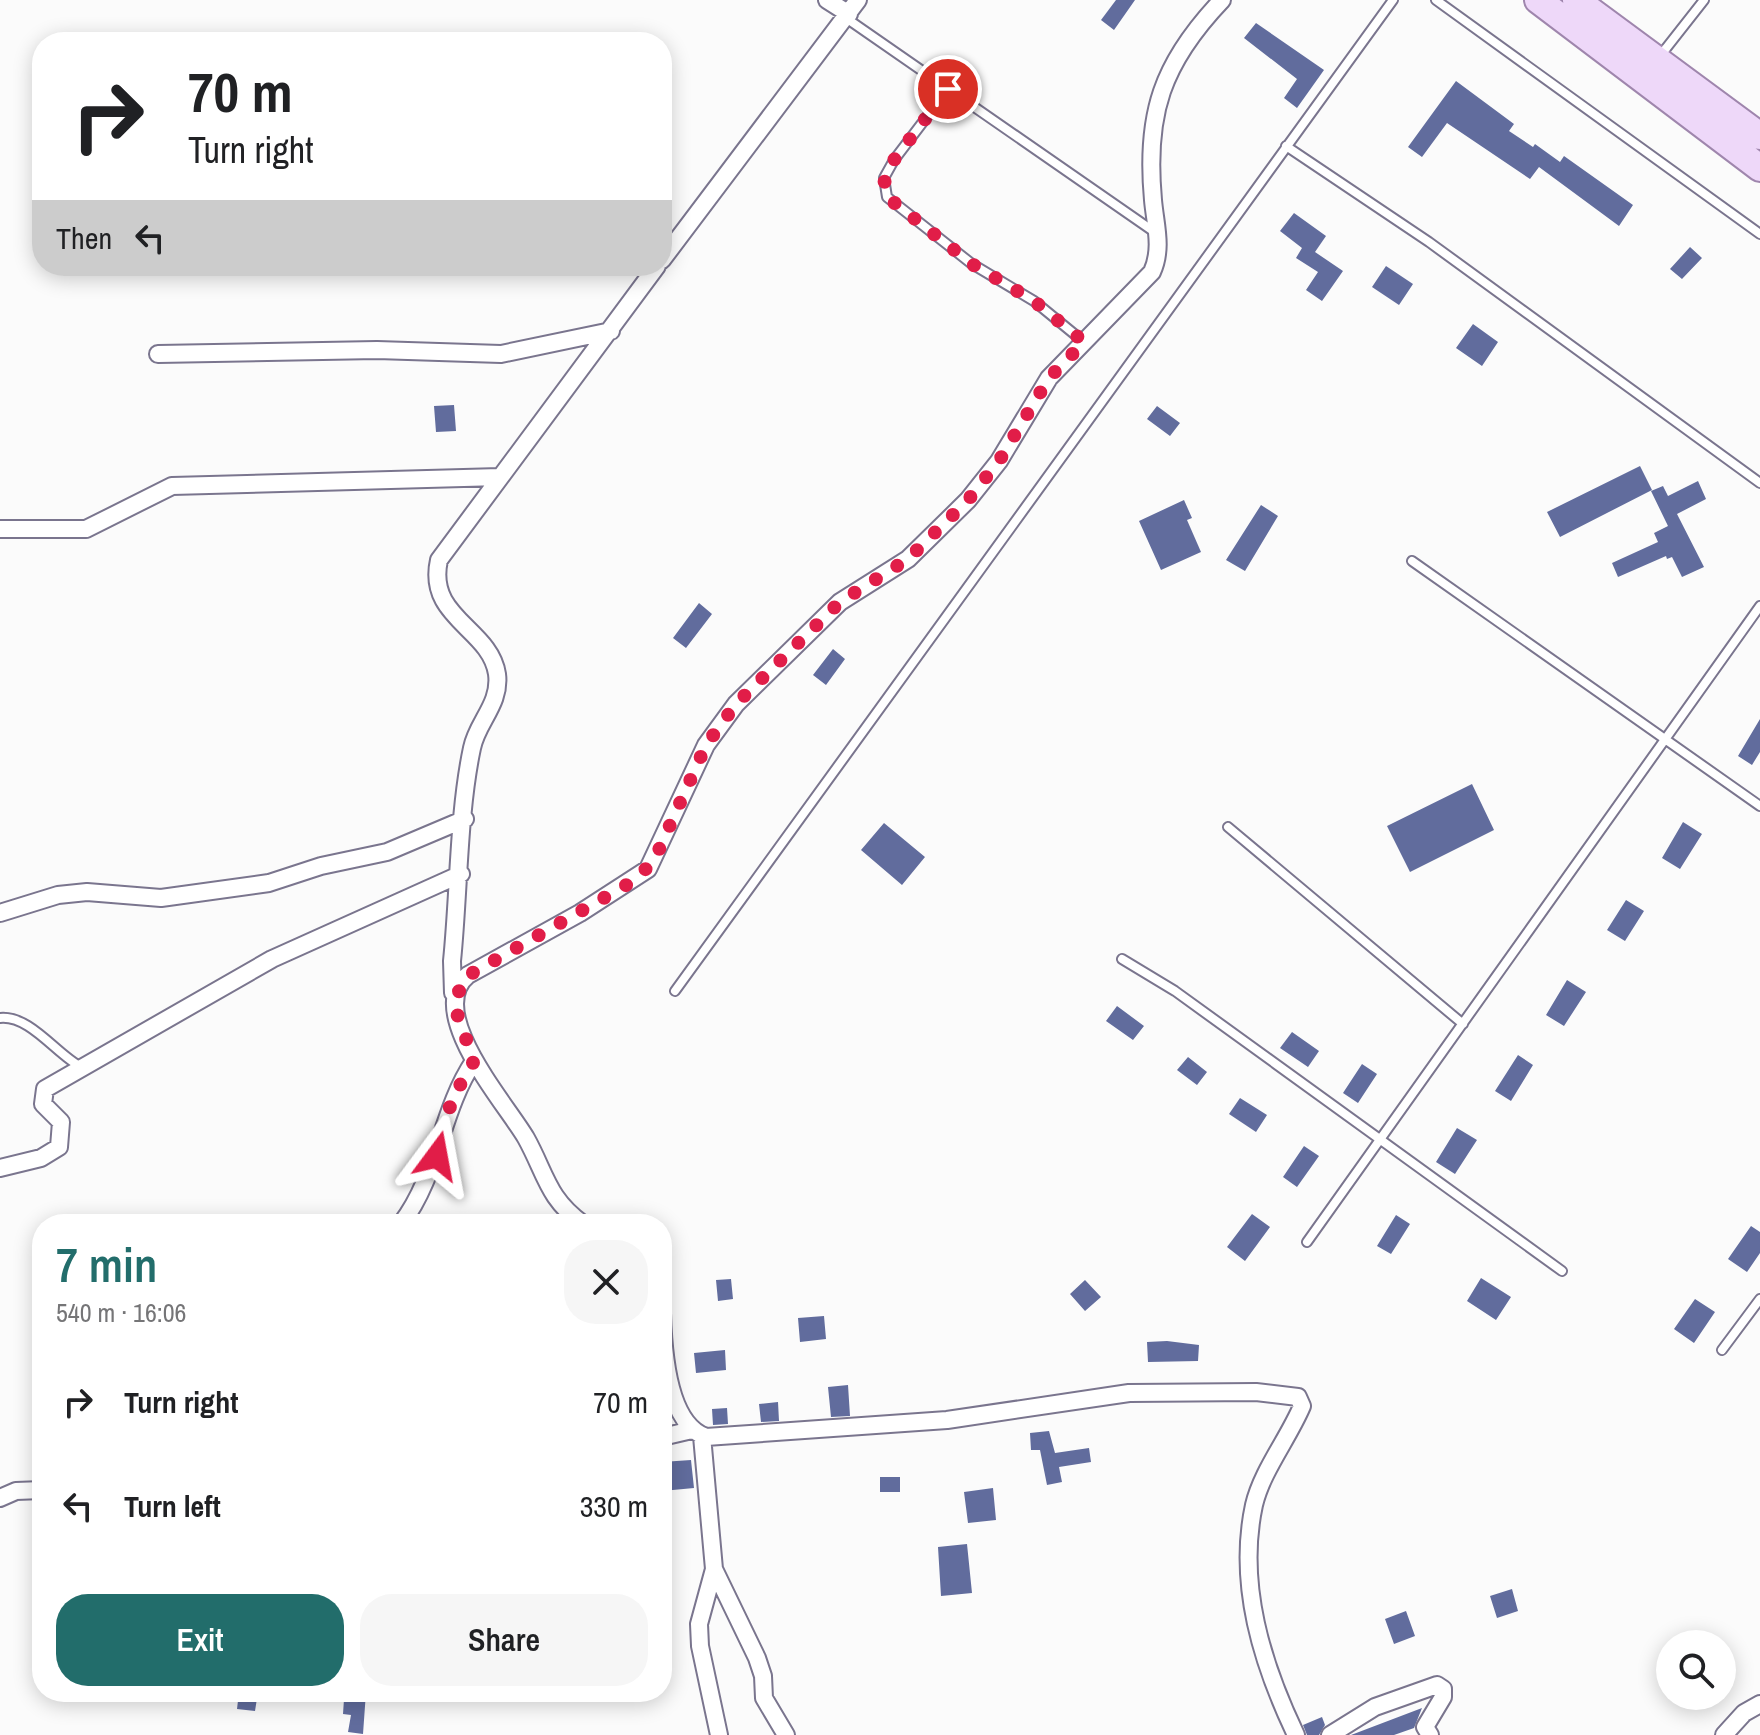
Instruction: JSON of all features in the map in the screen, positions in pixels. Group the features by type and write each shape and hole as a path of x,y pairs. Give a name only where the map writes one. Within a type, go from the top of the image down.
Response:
{"main road":[{"path":"1538,0 1760,168"},
{"path":"1576,0 1760,136"}],"street":[{"path":"672,247 851,11 827,0"},
{"path":"455,1008 460,983 468,975 580,913 648,869 706,745 736,704 840,602 908,559 968,500 999,461 1049,378 1152,272 1159,249 1149,149 1155,108 1175,58 1222,0"},
{"path":"570,1214 559,1205 525,1137 474,1061 455,1008 452,961 472,746 496,694 497,672 488,656 449,611 436,575 439,560 650,276"},
{"path":"158,354 377,350 501,354 611,331"},
{"path":"0,529 86,529 172,486 500,477"},
{"path":"0,913 58,895 87,892 186,897 269,883 321,866 387,852 465,819"},
{"path":"0,1168 41,1158 59,1147 61,1122 43,1104 42,1093 272,959 461,874"},
{"path":"408,1214 426,1186 452,1099 474,1061"},
{"path":"672,1390 697,1433 714,1569 757,1658 764,1681 764,1698 786,1735"},
{"path":"672,1436 947,1420 1129,1393 1229,1391 1298,1397 1302,1406 1254,1506 1248,1565 1249,1592 1264,1659 1296,1735"},
{"path":"0,1498 16,1491 32,1490"},
{"path":"714,1569 699,1624 700,1646 719,1735"},
{"path":"1330,1735 1375,1707 1437,1685 1443,1689 1443,1697 1424,1728 1430,1735"},
{"path":"1724,1735 1744,1713 1760,1704"}],"lane":[{"path":"675,991 1393,0"},
{"path":"1436,0 1760,234"},
{"path":"1656,62 1704,0"},
{"path":"851,11 948,89 1157,233"},
{"path":"948,89 894,160 884,178 887,197 972,264 1034,301 1084,342"},
{"path":"1286,146 1429,242 1760,483"},
{"path":"1412,561 1760,806"},
{"path":"1307,1242 1538,915 1667,741 1760,606"},
{"path":"1228,827 1463,1024"},
{"path":"1122,959 1175,991 1562,1271"},
{"path":"0,1018 10,1017 26,1025 65,1058 82,1068"},
{"path":"1722,1350 1760,1299"}],"building":[{"path":"1116,0 1135,0 1114,30 1101,20"},
{"path":"1256,23 1324,70 1297,108 1284,98 1297,79 1244,38"},
{"path":"1456,81 1514,124 1509,131 1560,162 1564,156 1633,205 1619,226 1539,167 1530,179 1447,123 1422,157 1408,147"},
{"path":"1294,213 1326,236 1315,252 1343,271 1322,301 1306,290 1318,272 1296,258 1302,248 1280,231"},
{"path":"1690,247 1702,258 1682,279 1670,269"},
{"path":"1386,266 1413,284 1399,305 1372,287"},
{"path":"1473,324 1498,342 1482,366 1456,348"},
{"path":"454,405 456,431 436,432 434,406"},
{"path":"1157,406 1180,423 1170,436 1147,419"},
{"path":"1640,466 1652,490 1560,537 1547,512"},
{"path":"1698,481 1706,499 1677,514 1704,567 1682,577 1672,557 1667,559 1666,556 1618,577 1612,563 1658,542 1654,533 1668,526 1651,491 1663,486 1668,496"},
{"path":"1184,500 1192,518 1187,520 1201,552 1161,570 1139,521"},
{"path":"1261,505 1278,516 1245,571 1226,560"},
{"path":"699,603 712,614 686,648 673,638"},
{"path":"833,649 845,659 826,685 813,675"},
{"path":"1760,719 1760,752 1752,765 1738,756"},
{"path":"1472,784 1494,830 1410,872 1387,826"},
{"path":"1683,822 1702,834 1680,869 1662,858"},
{"path":"884,823 925,857 902,885 861,850"},
{"path":"1626,900 1644,911 1625,941 1607,930"},
{"path":"1567,980 1586,992 1564,1026 1546,1015"},
{"path":"1117,1006 1144,1026 1133,1040 1106,1021"},
{"path":"1292,1032 1319,1051 1308,1067 1280,1048"},
{"path":"1518,1055 1533,1065 1511,1101 1495,1091"},
{"path":"1188,1057 1207,1072 1197,1085 1177,1070"},
{"path":"1362,1064 1377,1074 1358,1103 1343,1093"},
{"path":"1240,1098 1267,1115 1256,1132 1229,1114"},
{"path":"1457,1128 1477,1140 1455,1174 1436,1162"},
{"path":"1304,1146 1319,1156 1297,1187 1283,1177"},
{"path":"1252,1214 1270,1227 1245,1261 1227,1247"},
{"path":"1396,1215 1410,1224 1391,1254 1377,1246"},
{"path":"1751,1226 1760,1232 1760,1253 1747,1272 1728,1259"},
{"path":"1481,1278 1511,1297 1496,1320 1467,1301"},
{"path":"731,1279 733,1299 718,1301 716,1280"},
{"path":"1085,1280 1101,1297 1085,1311 1070,1294"},
{"path":"1695,1299 1715,1312 1694,1343 1674,1329"},
{"path":"824,1316 826,1339 800,1342 798,1318"},
{"path":"1147,1342 1199,1345 1198,1361 1148,1362"},
{"path":"725,1350 726,1370 696,1373 694,1353"},
{"path":"848,1385 850,1416 831,1417 828,1387"},
{"path":"778,1402 779,1421 761,1422 759,1404"},
{"path":"727,1408 728,1424 713,1425 712,1409"},
{"path":"1049,1431 1055,1453 1089,1448 1091,1462 1059,1467 1062,1482 1047,1485 1040,1450 1031,1450 1030,1433"},
{"path":"691,1460 694,1488 672,1490 672,1461"},
{"path":"880,1477 900,1477 900,1492 880,1492"},
{"path":"993,1488 996,1520 968,1523 964,1492"},
{"path":"967,1544 972,1593 941,1596 938,1547"},
{"path":"1512,1589 1518,1611 1497,1618 1490,1596"},
{"path":"1406,1611 1415,1636 1394,1644 1385,1619"},
{"path":"238,1702 256,1702 255,1711 237,1709"},
{"path":"344,1702 365,1702 363,1734 348,1732 351,1715 343,1714"},
{"path":"1422,1708 1414,1728 1394,1735 1351,1735"},
{"path":"1322,1717 1325,1725 1319,1735 1307,1735 1303,1725"}],"route":[{"path":"437,1156 452,1099 474,1061 455,1008 462,979 580,913 648,869 706,745 736,704 840,602 908,559 968,500 999,461 1049,378 1084,342 1034,301 972,264 893,205 887,197 884,178 894,160 948,89"}]}
